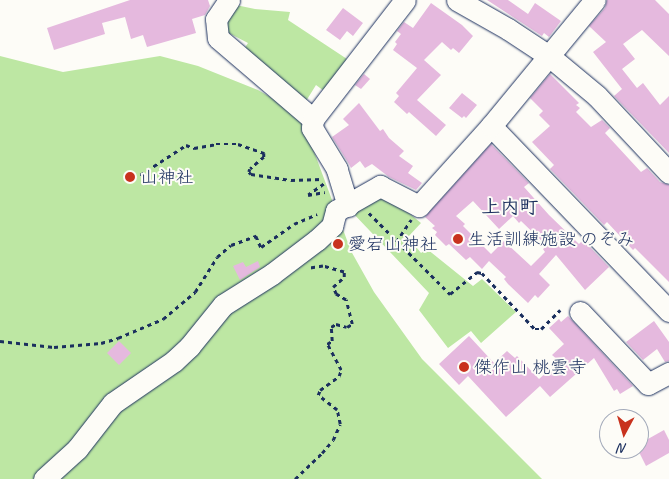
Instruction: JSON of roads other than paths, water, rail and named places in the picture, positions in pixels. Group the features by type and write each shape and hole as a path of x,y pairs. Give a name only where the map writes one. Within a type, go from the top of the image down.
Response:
{"street":[{"path":"345,201 333,162 312,128 313,119 405,0"},
{"path":"457,0 508,29 549,56 597,96 669,173"},
{"path":"44,479 77,449 113,403 174,361 189,347 223,305 272,274 317,240 332,226 345,201 380,186 419,206 491,126 595,0"},
{"path":"224,7 215,29 218,38 313,119"},
{"path":"491,126 669,311"},
{"path":"570,311 648,384 669,373"}],"place":[{"name":"山神社","path":"130,177"},
{"name":"生活訓練施設 のぞみ","path":"458,239"},
{"name":"愛宕山神社","path":"338,244"},
{"name":"傑作山 桃雲寺","path":"464,367"}],"district":[{"name":"上内町","path":"510,208"}]}
